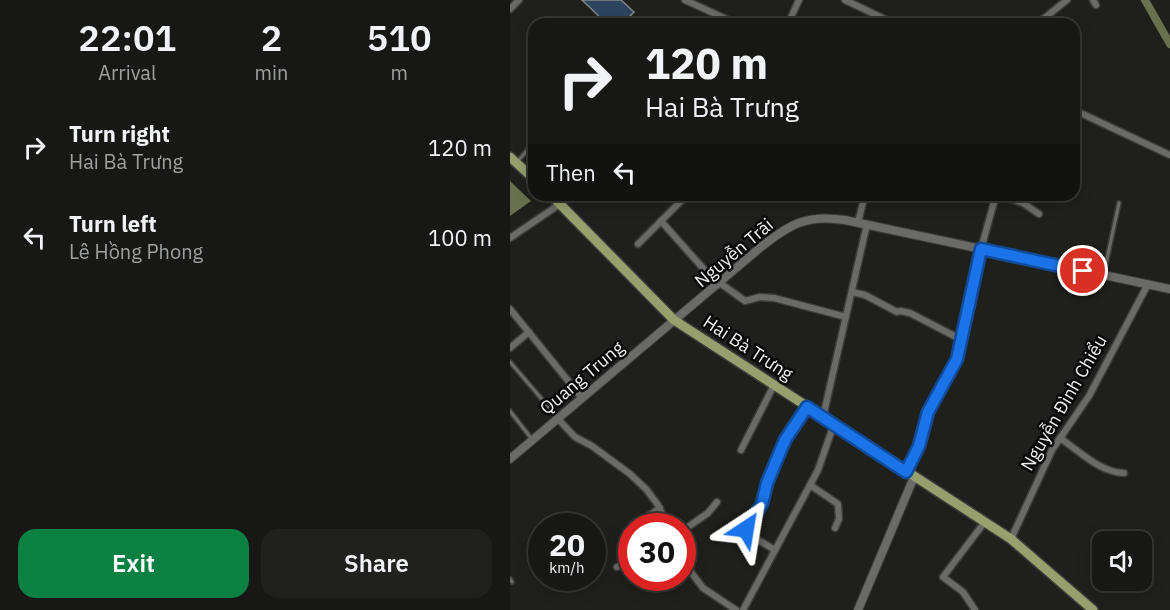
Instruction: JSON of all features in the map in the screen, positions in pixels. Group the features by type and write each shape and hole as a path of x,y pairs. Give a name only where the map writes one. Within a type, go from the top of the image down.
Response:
{"main road":[{"path":"513,160 528,174"},
{"name":"Hai Bà Trưng","path":"557,201 674,320 1011,539 1093,610"}],"street":[{"path":"510,9 519,0"},
{"path":"685,0 724,18"},
{"path":"791,18 799,0"},
{"path":"845,0 883,18"},
{"path":"1044,18 1067,0"},
{"path":"1080,113 1170,155"},
{"path":"638,244 681,201"},
{"path":"824,417 852,292 864,201"},
{"path":"858,610 910,474 928,412 957,359 981,249 996,201"},
{"path":"1018,201 1039,214"},
{"path":"510,238 560,204"},
{"name":"Nguyễn Trãi","path":"674,320 761,247 796,223 824,216 1170,289"},
{"path":"661,221 719,284 745,301 760,297 774,298 846,317"},
{"name":"Nguyễn Đình Chiểu","path":"1011,539 1041,470 1089,396 1148,284"},
{"path":"852,292 877,300 892,311 910,313 962,340"},
{"path":"510,310 582,398"},
{"name":"Quang Trung","path":"510,459 674,320"},
{"path":"510,348 529,332"},
{"path":"741,450 774,385"},
{"path":"775,550 750,535 746,529 762,504 767,483 785,440 807,407"},
{"path":"558,419 574,437 592,446 630,474 646,489 662,513"},
{"path":"743,610 810,485 825,452 834,424"},
{"path":"1060,438 1104,469 1124,473"},
{"path":"810,485 838,504 840,511 835,528"},
{"path":"696,522 717,502"},
{"path":"653,513 660,508"},
{"path":"975,610 963,592 944,577 984,523"},
{"path":"696,579 703,588 736,610"},
{"path":"1077,610 1084,602"}],"lane":[{"path":"513,160 528,147"},
{"path":"1104,275 1119,203"},
{"path":"510,362 558,419"},
{"path":"510,411 533,440"}],"shaded area":[{"path":"510,181 528,198 528,201 531,201 510,216"}],"building":[{"path":"582,0 621,0 634,12 628,18 601,18"}],"waterway":[{"path":"1145,0 1170,44"}],"route":[{"path":"746,529 762,504 767,483 785,440 807,407 906,472 919,446 928,412 957,359 981,249 1083,271"}]}
